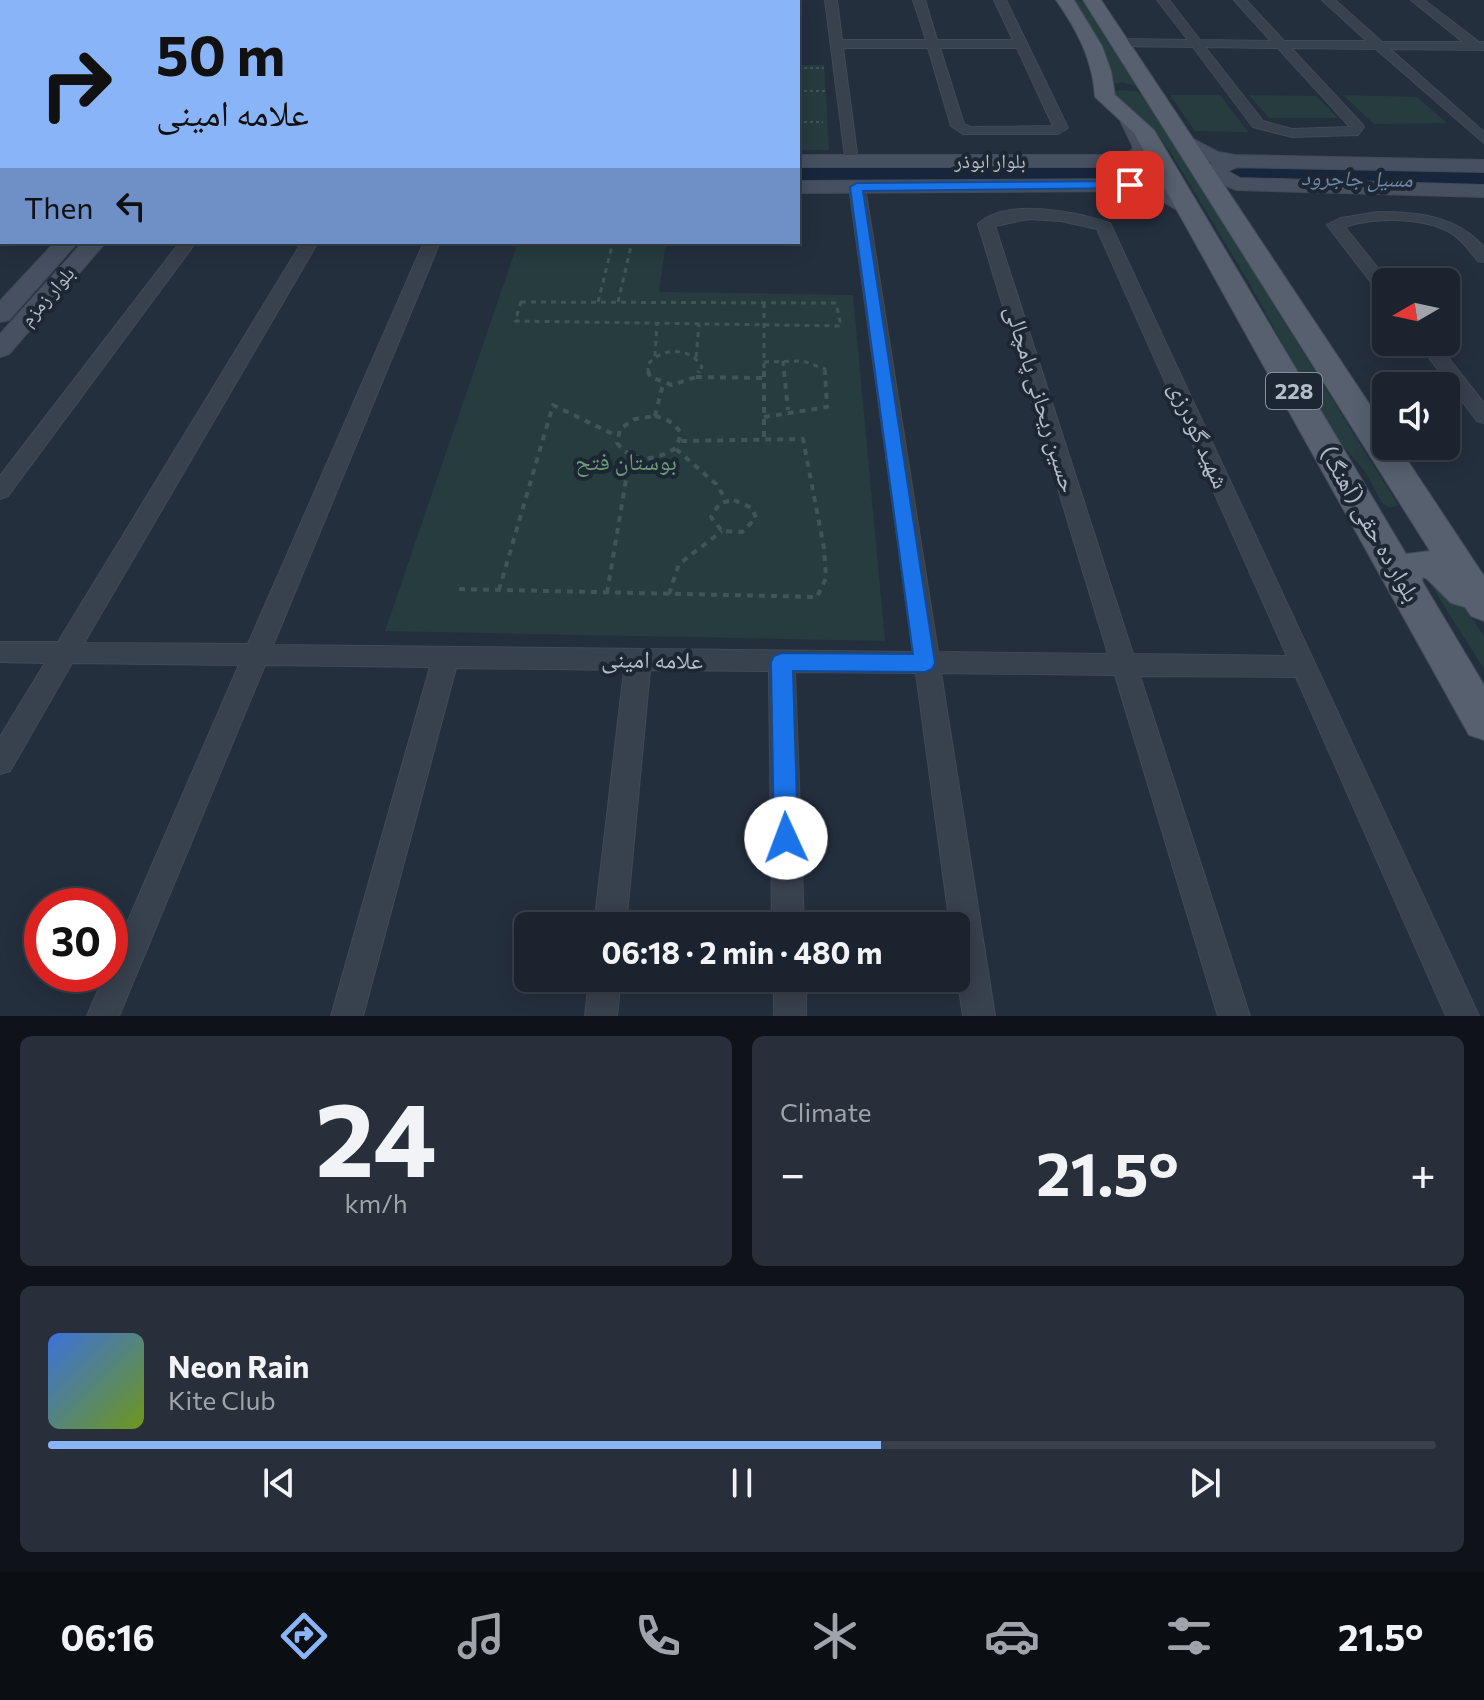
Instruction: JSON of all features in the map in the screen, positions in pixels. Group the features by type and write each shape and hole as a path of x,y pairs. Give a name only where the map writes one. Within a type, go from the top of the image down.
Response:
{"main road":[{"name":"228","path":"1065,0 1101,64 1105,76 1105,97 1143,130 1187,206"},
{"name":"228","path":"1092,0 1226,207"},
{"path":"1118,161 1139,155 1143,147 1128,118"},
{"path":"1187,145 1212,157 1235,161 1484,166"},
{"name":"بلوار ابوذر","path":"800,161 1118,161"},
{"path":"1118,161 1136,163 1154,173 1154,180 1130,185"},
{"path":"1235,161 1218,165 1217,172 1228,181 1248,185 1484,191"},
{"name":"بلوار ابوذر","path":"800,187 1130,185 1160,191 1187,206"},
{"path":"1226,207 1245,196 1274,186"},
{"name":"بلوار ده حقی (آهنگ)","path":"1187,206 1334,456 1484,722"},
{"name":"بلوار ده حقی (آهنگ)","path":"1226,207 1484,606"},
{"name":"بلوار زمزم","path":"0,315 65,244"},
{"name":"بلوار زمزم","path":"0,349 93,244"},
{"path":"1334,456 1367,500 1389,517 1411,517 1415,499"},
{"path":"1403,583 1412,564 1437,567 1466,595 1484,623"}],"street":[{"path":"831,0 851,161"},
{"path":"919,0 958,126 968,131 1053,131 1061,128 1000,0"},
{"path":"1163,0 1258,124 1271,131 1353,132 1357,127 1240,0"},
{"path":"1328,0 1484,139"},
{"path":"1417,0 1481,48"},
{"path":"1120,43 1481,48"},
{"path":"837,44 1020,44"},
{"path":"857,187 979,1016"},
{"name":"حسین ریحانی پامچالی","path":"1079,217 1001,215 986,224 1124,665"},
{"name":"شهید گودرزی","path":"1079,217 1104,226 1463,1016"},
{"path":"1372,272 1335,225 1349,218 1429,220 1459,231 1484,257"},
{"path":"0,491 186,244"},
{"path":"0,762 309,244"},
{"path":"103,1016 431,244"},
{"path":"1437,356 1449,372"},
{"path":"1460,381 1484,381"},
{"path":"1460,386 1484,416"},
{"name":"علامه امینی","path":"0,652 1304,667"},
{"path":"347,1016 446,657"},
{"path":"611,912 638,660"},
{"path":"782,662 788,912"},
{"path":"1124,665 1234,1016"},
{"path":"601,1016 604,992"},
{"path":"790,992 790,1016"}],"path":[{"path":"800,68 825,68"},
{"path":"800,91 826,91"},
{"path":"800,122 823,122"},
{"path":"598,302 612,244"},
{"path":"618,302 632,244"},
{"path":"521,302 598,302 836,303 841,326 515,321 521,302"},
{"path":"764,303 764,438"},
{"path":"655,356 657,323"},
{"path":"696,377 702,367 696,357 699,324"},
{"path":"696,357 681,351 655,356 649,360 647,372 663,384 681,384 696,377 764,378"},
{"path":"783,361 788,411"},
{"path":"764,362 815,363 825,369 827,407 764,417"},
{"path":"655,416 663,384"},
{"path":"499,590 553,405 617,436"},
{"path":"655,416 678,428 680,441 676,448 659,458 630,456 621,449 617,436 620,429 635,419 655,416"},
{"path":"459,589 817,597 826,578 824,548 803,439 680,441"},
{"path":"676,448 716,484 727,501"},
{"path":"607,593 630,456"},
{"path":"669,594 679,564 722,531 744,531 756,518 748,504 727,501 715,507 711,517 722,531"}],"green space":[{"path":"1075,0 1082,1 1136,86 1122,82 1111,85 1095,36"},
{"path":"800,65 824,65 829,150 800,150"},
{"path":"1136,91 1146,99 1398,505 1390,508 1382,503 1366,473 1330,430 1248,281 1171,153 1152,127 1116,99 1115,92"},
{"path":"1170,95 1220,95 1248,132 1195,131"},
{"path":"1249,95 1316,96 1338,118 1269,118"},
{"path":"1343,95 1417,97 1447,123 1374,124"},
{"name":"بوستان فتح","path":"517,244 666,244 659,292 853,295 885,641 385,631"},
{"path":"1436,579 1451,588 1484,636 1484,669 1433,588"}],"waterway":[{"name":"مسیل جاجرود","path":"800,174 1138,176"},
{"name":"مسیل جاجرود","path":"1229,177 1484,179"}],"route":[{"path":"786,838 782,662 925,663 857,187 1130,185"}]}
